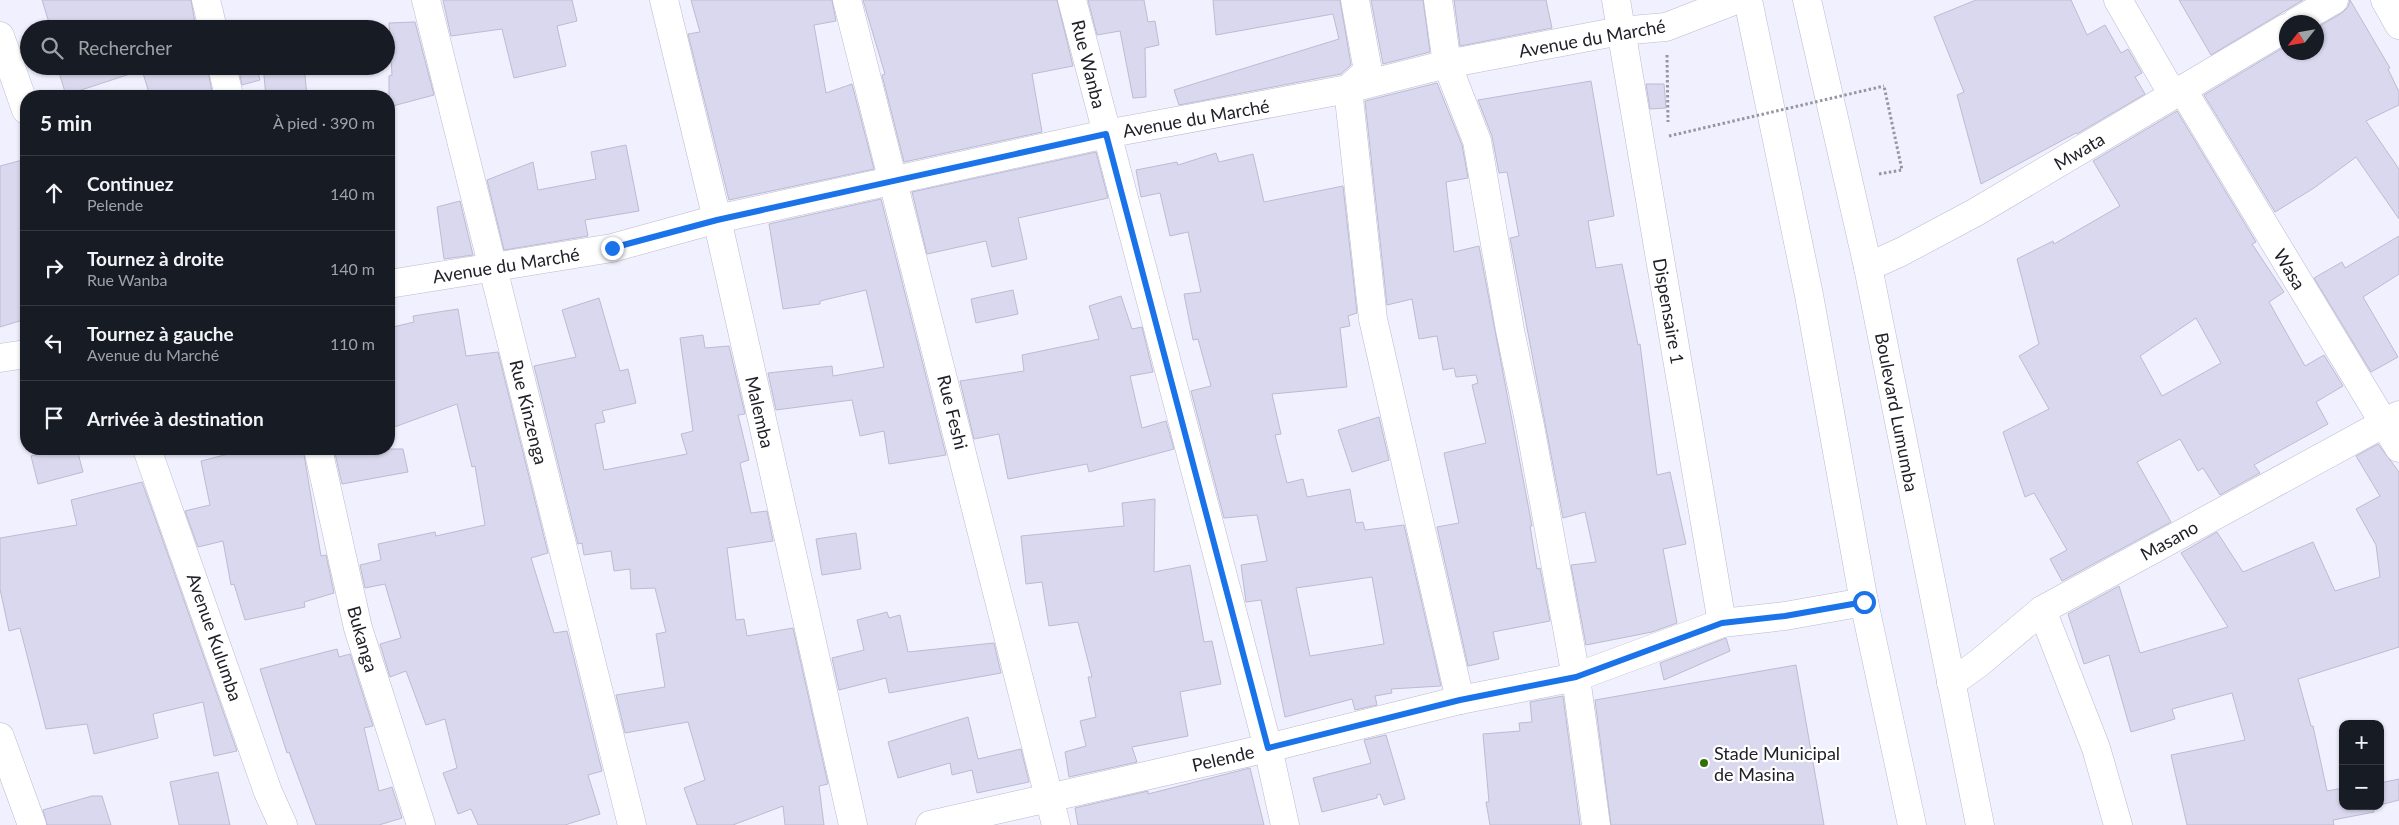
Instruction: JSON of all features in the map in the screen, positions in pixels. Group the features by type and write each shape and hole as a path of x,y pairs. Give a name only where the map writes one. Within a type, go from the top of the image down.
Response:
{"main road":[{"path":"206,0 211,20"},
{"name":"Rue Kinzenga","path":"426,0 632,825"},
{"name":"Malemba","path":"664,0 717,220 853,825"},
{"name":"Rue Feshi","path":"848,0 1056,825"},
{"name":"Rue Wanba","path":"1072,0 1268,748 1285,825"},
{"path":"1354,0 1368,71 1348,89 1373,319 1460,700"},
{"path":"1438,0 1447,64 1477,141 1510,330 1530,426 1576,677 1596,825"},
{"name":"Dispensaire 1","path":"1616,0 1722,623"},
{"name":"Avenue du Marché","path":"395,283 612,248 717,220 1106,134 1348,89 1447,64 1620,31 1666,27 1736,0"},
{"path":"1748,0 1809,295 1864,602 1912,825"},
{"name":"Boulevard Lumumba","path":"1807,0 1868,267 1980,825"},
{"name":"Wasa","path":"2118,0 2391,420 2399,448"},
{"path":"2308,15 2334,0"},
{"path":"2385,0 2399,25"},
{"name":"Mwata","path":"1868,267 1901,252 1976,212 2279,32"},
{"path":"0,36 20,93"},
{"path":"224,75 228,90"},
{"path":"0,358 20,355"},
{"name":"Masano","path":"1951,683 2042,610 2391,420"},
{"name":"Avenue Kulumba","path":"150,455 268,792 283,825"},
{"name":"Bukanga","path":"319,455 358,628 421,825"},
{"name":"Pelende","path":"930,825 1268,748 1460,700 1576,677 1722,623 1785,616 1864,602"},
{"path":"2042,610 2096,748 2118,825"},
{"path":"0,737 32,825"}],"path":[{"path":"1666,27 1669,136 1884,86 1902,170 1879,174"}],"building":[{"path":"42,0 191,0 194,20 48,20"},
{"path":"443,0 572,0 577,21 557,26 566,66 514,78 502,29 451,36"},
{"path":"691,0 832,0 836,21 814,25 826,93 852,84 874,169 729,200 688,34 700,32"},
{"path":"863,0 1057,0 1073,66 1032,74 1042,132 904,162 882,75 885,74"},
{"path":"1088,0 1144,0 1148,22 1155,21 1159,45 1145,48 1146,97 1133,98 1120,31 1097,35"},
{"path":"1213,0 1340,0 1351,65 1341,74 1179,105 1174,90 1339,39 1333,14 1216,35"},
{"path":"1371,0 1423,0 1430,52 1383,64"},
{"path":"1454,0 1546,0 1552,28 1460,46"},
{"path":"1976,0 2071,0 2087,35 2105,25 2121,53 2128,49 2142,73 2135,77 2145,94 2077,134 1981,184 1957,95 1964,92 1934,17"},
{"path":"2179,0 2303,0 2211,55"},
{"path":"2350,0 2390,68 2388,69 2399,92 2399,105 2366,121 2399,169 2399,219 2356,157 2314,188 2275,212 2204,95 2279,50 2279,60 2324,60 2324,23 2342,13 2348,7"},
{"path":"415,22 434,95 395,105 395,90 389,90 389,76 395,75 395,23"},
{"path":"60,75 127,75 81,90 64,90"},
{"path":"144,75 209,75 212,90 148,90"},
{"path":"240,75 259,75 260,80 242,85"},
{"path":"264,75 305,75 306,90 265,90"},
{"path":"1591,81 1614,216 1588,221 1596,268 1622,264 1638,345 1640,344 1657,475 1670,472 1686,544 1663,549 1677,623 1652,632 1586,645 1571,565 1596,562 1585,512 1563,518 1510,238 1519,236 1507,172 1499,173 1492,136 1478,100"},
{"path":"1437,83 1462,145 1468,178 1446,182 1454,252 1479,246 1532,526 1530,526 1537,569 1540,568 1550,621 1493,632 1499,659 1468,666 1437,527 1459,523 1444,453 1486,443 1472,385 1478,383 1476,375 1456,377 1454,368 1443,370 1437,336 1419,339 1412,299 1387,305 1365,101"},
{"path":"1646,84 1664,84 1666,108 1650,109"},
{"path":"2177,111 2256,242 2252,244 2284,292 2269,302 2305,366 2324,355 2343,386 2316,402 2328,424 2254,465 2260,473 2220,495 2203,468 2198,471 2180,439 2137,462 2171,522 2062,581 2050,559 2067,550 2034,493 2025,497 2003,432 2049,409 2019,356 2039,344 2017,259 2053,241 2054,244 2120,206 2093,161","holes":["2196,318 2221,363 2162,396 2140,356"]},
{"path":"626,145 639,211 585,220 588,236 504,250 487,180 533,162 538,190 596,179 591,152"},
{"path":"1096,152 1108,198 1018,218 1027,259 992,267 986,241 927,254 912,192"},
{"path":"1216,153 1219,162 1253,154 1264,202 1343,186 1357,313 1348,316 1350,326 1340,328 1347,387 1272,394 1281,434 1275,435 1287,483 1303,479 1307,497 1350,489 1356,523 1363,522 1365,530 1404,525 1441,686 1391,689 1392,693 1375,696 1377,705 1355,710 1352,699 1285,717 1261,600 1246,602 1241,565 1267,561 1257,515 1224,518 1191,391 1211,386 1198,339 1193,340 1184,294 1201,292 1188,232 1170,236 1160,193 1141,197 1136,170 1177,162 1178,165","holes":["1372,577 1384,644 1310,656 1296,588"]},
{"path":"20,161 20,321 0,327 0,166"},
{"path":"881,199 946,455 889,464 884,431 860,436 852,400 776,410 768,373 832,366 833,376 884,367 866,290 820,301 820,304 783,309 769,224"},
{"path":"460,201 473,255 444,259 437,207"},
{"path":"2399,236 2399,274 2363,297 2398,357 2371,372 2314,278 2342,262 2345,268"},
{"path":"1013,290 1018,314 976,323 971,299"},
{"path":"1121,296 1132,329 1142,327 1153,372 1130,376 1142,428 1166,421 1174,449 1089,472 1087,464 1008,479 999,434 974,439 960,381 1024,371 1022,355 1099,339 1089,306"},
{"path":"599,298 620,371 628,369 636,403 602,411 605,422 595,424 604,470 687,454 681,434 693,431 680,338 703,335 705,348 729,346 745,414 738,415 749,460 740,463 751,513 767,511 773,541 727,548 736,620 744,619 747,636 793,628 828,784 819,786 824,825 785,825 783,806 733,825 697,825 684,788 705,780 688,722 625,733 616,695 665,687 656,634 666,632 655,588 631,589 630,569 614,571 611,551 584,555 582,543 578,544 534,366 576,357 562,310"},
{"path":"458,309 466,356 498,352 548,553 531,558 554,633 567,631 602,771 588,775 600,814 565,825 478,825 471,809 458,814 443,773 457,768 445,719 426,725 406,671 390,677 380,644 401,638 385,584 365,588 360,565 381,560 378,544 435,532 436,536 485,525 475,466 472,467 457,404 395,427 395,327 414,322 413,316"},
{"path":"1379,417 1389,460 1352,472 1338,430"},
{"path":"2378,444 2399,472 2399,647 2298,679 2311,726 2313,726 2327,791 2339,789 2339,810 2374,810 2374,812 2333,820 2334,825 2187,825 2171,755 2245,740 2232,693 2172,709 2175,719 2131,732 2109,655 2084,664 2068,614 2119,586 2140,653 2228,627 2181,553 2217,532 2243,572 2313,542 2335,591 2380,577 2376,545 2356,509 2380,496 2356,456"},
{"path":"395,449 403,449 408,472 342,484 335,455 395,455"},
{"path":"79,455 83,472 38,484 31,456"},
{"path":"224,455 304,455 321,556 326,555 334,593 304,602 305,607 245,620 234,584 231,585 223,541 198,547 185,511 210,505 201,461"},
{"path":"142,482 237,751 214,756 203,702 153,714 158,738 94,754 87,724 46,729 20,628 9,631 0,589 0,538 77,525 71,500"},
{"path":"1155,499 1154,572 1190,565 1204,642 1212,641 1221,684 1180,692 1188,736 1132,747 1137,762 1069,777 1065,752 1086,746 1080,721 1096,717 1088,677 1092,677 1078,622 1049,626 1042,582 1026,584 1021,536 1124,526 1122,503"},
{"path":"856,533 861,569 822,575 816,539"},
{"path":"887,612 889,618 900,615 908,652 994,643 1001,673 889,693 886,678 839,690 832,658 864,650 857,620"},
{"path":"1726,638 1730,651 1664,680 1660,663"},
{"path":"337,649 339,657 350,654 373,726 364,728 379,791 392,787 402,818 379,825 316,825 289,752 287,753 260,669"},
{"name":"Stade Municipal de Masina","path":"1796,665 1824,825 1611,825 1595,700"},
{"path":"1563,696 1580,825 1490,825 1486,802 1489,802 1483,734 1520,731 1519,723 1532,722 1530,702"},
{"path":"968,717 978,759 1021,749 1029,782 977,793 972,770 952,775 950,763 898,778 888,742"},
{"path":"1386,735 1405,799 1384,805 1380,794 1377,795 1377,798 1322,812 1313,778 1371,763 1364,740"},
{"path":"1250,768 1264,825 1078,825 1075,808 1148,791 1148,794"},
{"path":"218,772 230,825 179,825 170,782"},
{"path":"2399,779 2399,800 2384,804 2384,782"},
{"path":"92,796 102,796 111,825 47,825 43,810"}],"place":[{"name":"Stade Municipal de Masina","path":"1704,763"}],"route":[{"path":"612,248 717,220 1106,134 1268,748 1460,700 1576,677 1722,623 1785,616 1864,602"}]}
